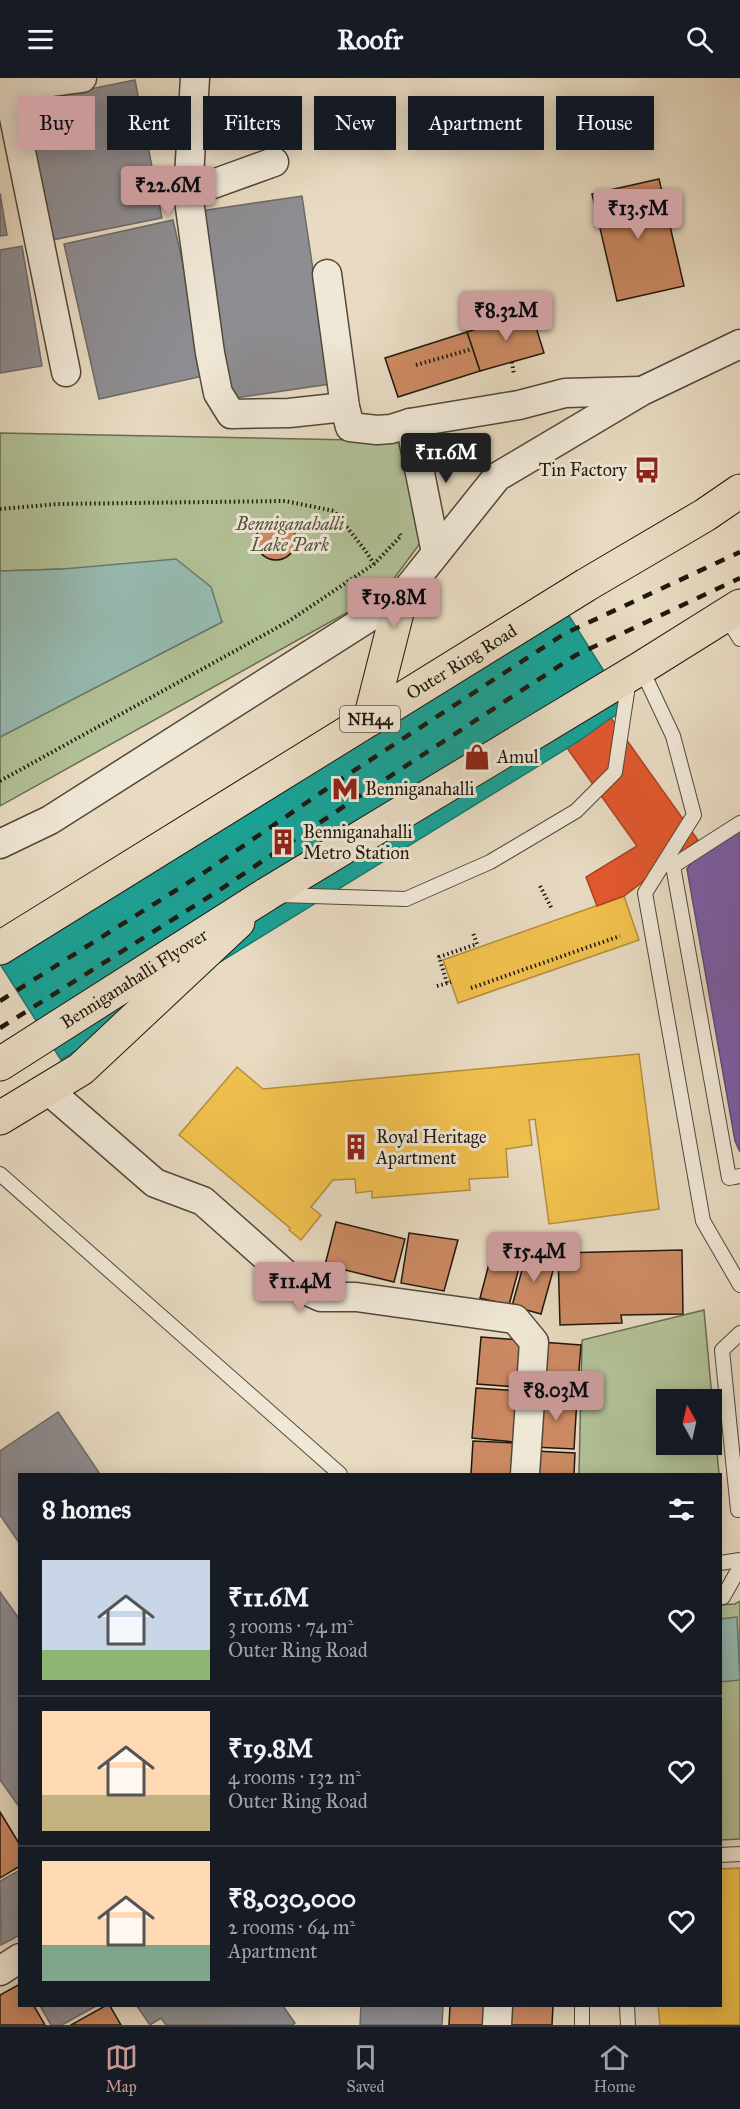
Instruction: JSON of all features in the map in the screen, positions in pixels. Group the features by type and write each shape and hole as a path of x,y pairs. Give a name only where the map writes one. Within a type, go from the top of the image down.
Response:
{"main road":[{"name":"Outer Ring Road","path":"0,948 586,585 705,515 740,491"},
{"path":"370,719 401,597"},
{"path":"0,1118 81,1069 267,894 635,671 735,620"},
{"name":"Benniganahalli Flyover","path":"7,1060 267,894"}],"street":[{"path":"66,372 5,85 82,78"},
{"path":"195,78 188,193 210,353 218,393 231,414 289,413 345,407"},
{"path":"188,193 274,162"},
{"path":"327,274 345,407 350,427 384,430 410,423 519,405 566,393 642,391"},
{"path":"0,844 50,820 401,597 497,477 642,391 740,344"},
{"path":"410,423 436,553"},
{"path":"48,1090 155,1183 203,1201 301,1288 321,1297 356,1298 515,1319 534,1342 525,1473"},
{"path":"0,1971 18,1959"},
{"path":"497,2025 498,2007"}],"lane":[{"path":"267,894 406,899 490,862 576,812 615,772 635,671"},
{"path":"635,671 673,736 694,814 645,893 703,1221 738,1280"},
{"path":"740,823 673,866 729,1178 740,1176"},
{"path":"0,1174 339,1473"},
{"path":"738,1510 722,1350 740,1333"},
{"path":"722,1563 740,1560"},
{"path":"722,1597 740,1567"},
{"path":"722,1856 740,1854"},
{"path":"582,2007 582,2025"},
{"path":"627,2007 628,2025"}],"path":[{"path":"416,365 472,349"},
{"path":"0,509 58,504 285,501 334,511 374,564"},
{"path":"0,781 289,621 374,564 400,536 398,525"},
{"path":"540,886 552,909"},
{"path":"437,986 449,982 440,957 477,944 473,933"},
{"path":"471,988 620,936"}],"green space":[{"name":"Benniganahalli Lake Park","path":"0,433 404,441 421,542 384,592 0,806 0,737 222,622 63,569 0,571"},
{"path":"704,1310 711,1389 656,1389 656,1455 717,1455 719,1473 579,1473 582,1340"},
{"path":"740,1601 740,1839 722,1840 722,1605 735,1604"}],"water":[{"path":"176,559 211,587 222,622 0,737 0,571 63,569"},
{"path":"737,1617 740,1680 722,1682 722,1619"}],"building: Homes":[{"path":"624,896 639,940 458,1003 443,960"},
{"name":"Royal Heritage Apartment","path":"639,1054 659,1209 549,1224 535,1119 529,1120 532,1145 506,1149 508,1177 469,1179 470,1190 372,1198 372,1191 356,1193 355,1179 333,1180 311,1207 321,1215 301,1240 289,1230 290,1228 179,1135 237,1067 263,1089"},
{"path":"740,1868 740,2025 660,2025 658,2007 722,2007 722,1869"}],"building: Shops":[{"path":"611,718 698,840 624,896 597,906 586,877 637,846 567,748"}],"building: Offices":[{"path":"740,828 740,1152 735,1141 687,869 697,854"}],"building: Public":[{"name":"Benniganahalli Metro Station","path":"554,592 628,709 61,1060 0,964"}],"building: Industry":[{"path":"135,80 138,96 107,96 107,150 149,150 162,218 52,240 35,150 95,150 95,96 56,96"},
{"path":"0,193 7,235 0,236"},
{"path":"302,196 330,384 229,399 201,211"},
{"path":"173,220 208,375 99,399 64,244"},
{"path":"22,246 42,366 0,373 0,250"},
{"path":"58,1412 99,1473 18,1473 18,1541 0,1515 0,1451"},
{"path":"0,1592 18,1617 18,1805 0,1780"},
{"path":"18,1871 18,1936 1,1945 0,1881"},
{"path":"41,2007 94,2007 62,2025 51,2025"},
{"path":"138,2007 284,2007 295,2023 293,2025 166,2025 161,2018 150,2025"},
{"path":"361,2007 443,2007 442,2025 360,2025"}],"building: Other":[{"path":"659,179 684,286 617,301 592,194"},
{"path":"531,311 544,353 480,371 467,332"},
{"path":"467,332 480,371 398,397 385,358"},
{"path":"276,520 290,526 296,540 290,554 276,560 262,554 256,540 262,526"},
{"path":"336,1222 405,1239 394,1282 325,1265"},
{"path":"409,1233 458,1240 444,1291 401,1283"},
{"path":"494,1245 523,1253 509,1305 480,1298"},
{"path":"682,1250 683,1314 621,1315 622,1323 560,1325 558,1253"},
{"path":"527,1252 556,1260 541,1314 512,1306"},
{"path":"481,1337 521,1340 517,1387 477,1384"},
{"path":"541,1342 581,1345 577,1396 538,1393"},
{"path":"476,1388 519,1391 514,1442 472,1438"},
{"path":"538,1395 577,1398 574,1449 534,1447"},
{"path":"473,1441 514,1443 513,1473 471,1473"},
{"path":"535,1451 575,1453 574,1473 534,1473"},
{"path":"0,1812 18,1842 18,1867 0,1878"},
{"path":"18,1985 18,2007 35,2007 45,2025 0,2025 0,1995"},
{"path":"103,2007 111,2007 121,2025 71,2025"},
{"path":"450,2007 487,2007 486,2025 449,2025"},
{"path":"510,2007 553,2007 552,2025 509,2025"}],"railway":[{"path":"0,1001 205,872 341,779 564,634 740,552"},
{"path":"0,1028 218,891 576,655 740,578"}],"place":[{"name":"Tin Factory","path":"647,470"},
{"name":"Amul","path":"477,757"},
{"name":"Benniganahalli","path":"345,789"},
{"name":"Benniganahalli Metro Station","path":"283,842"},
{"name":"Royal Heritage Apartment","path":"356,1147"}]}
